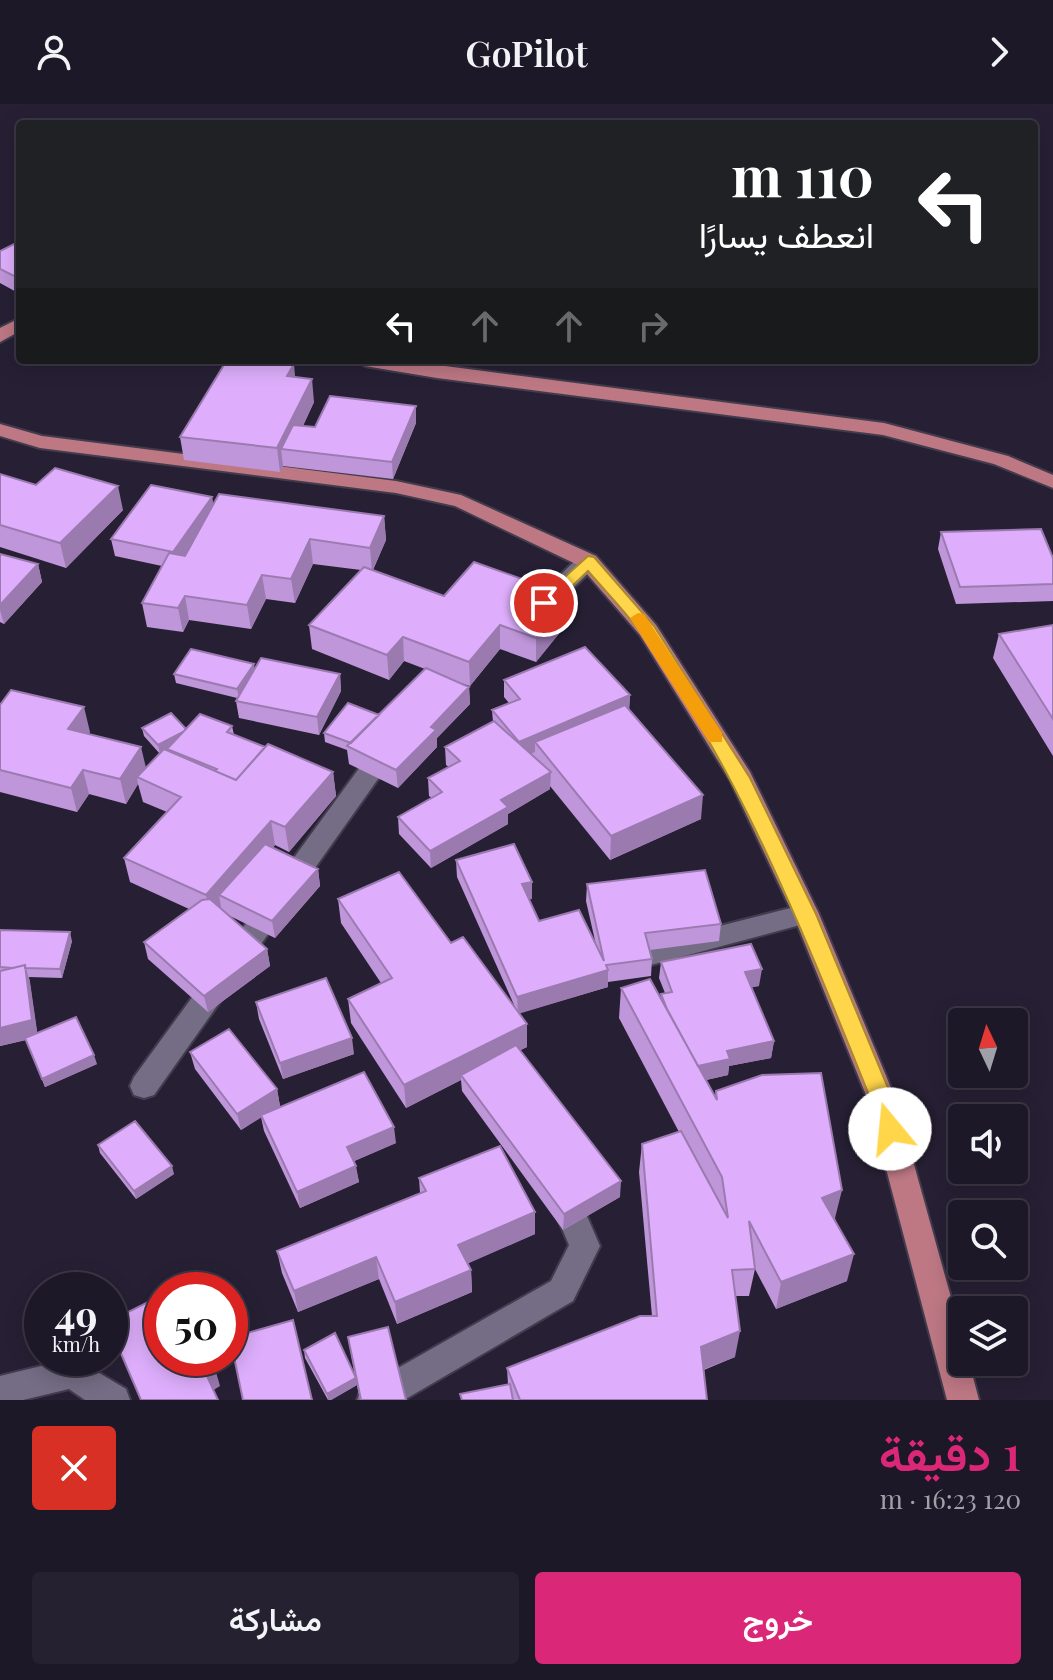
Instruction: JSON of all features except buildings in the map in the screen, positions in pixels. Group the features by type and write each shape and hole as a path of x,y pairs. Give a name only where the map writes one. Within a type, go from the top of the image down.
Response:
{"main road":[{"path":"389,364 884,429 1001,460 1053,482"},
{"path":"0,430 40,442 396,487 461,501 588,561 648,630 741,778 806,914 882,1100 963,1400"}],"street":[{"path":"522,625 588,561"},
{"path":"144,1086 369,773 413,731"},
{"path":"587,971 806,914"},
{"path":"373,1400 562,1291 585,1246 559,1187 541,1167"},
{"path":"0,1397 11,1387 72,1373 114,1400"}],"slow traffic":[{"path":"638,618 715,737"}],"route":[{"path":"544,603 588,561 648,630 741,778 806,914 882,1100 890,1129"}]}
